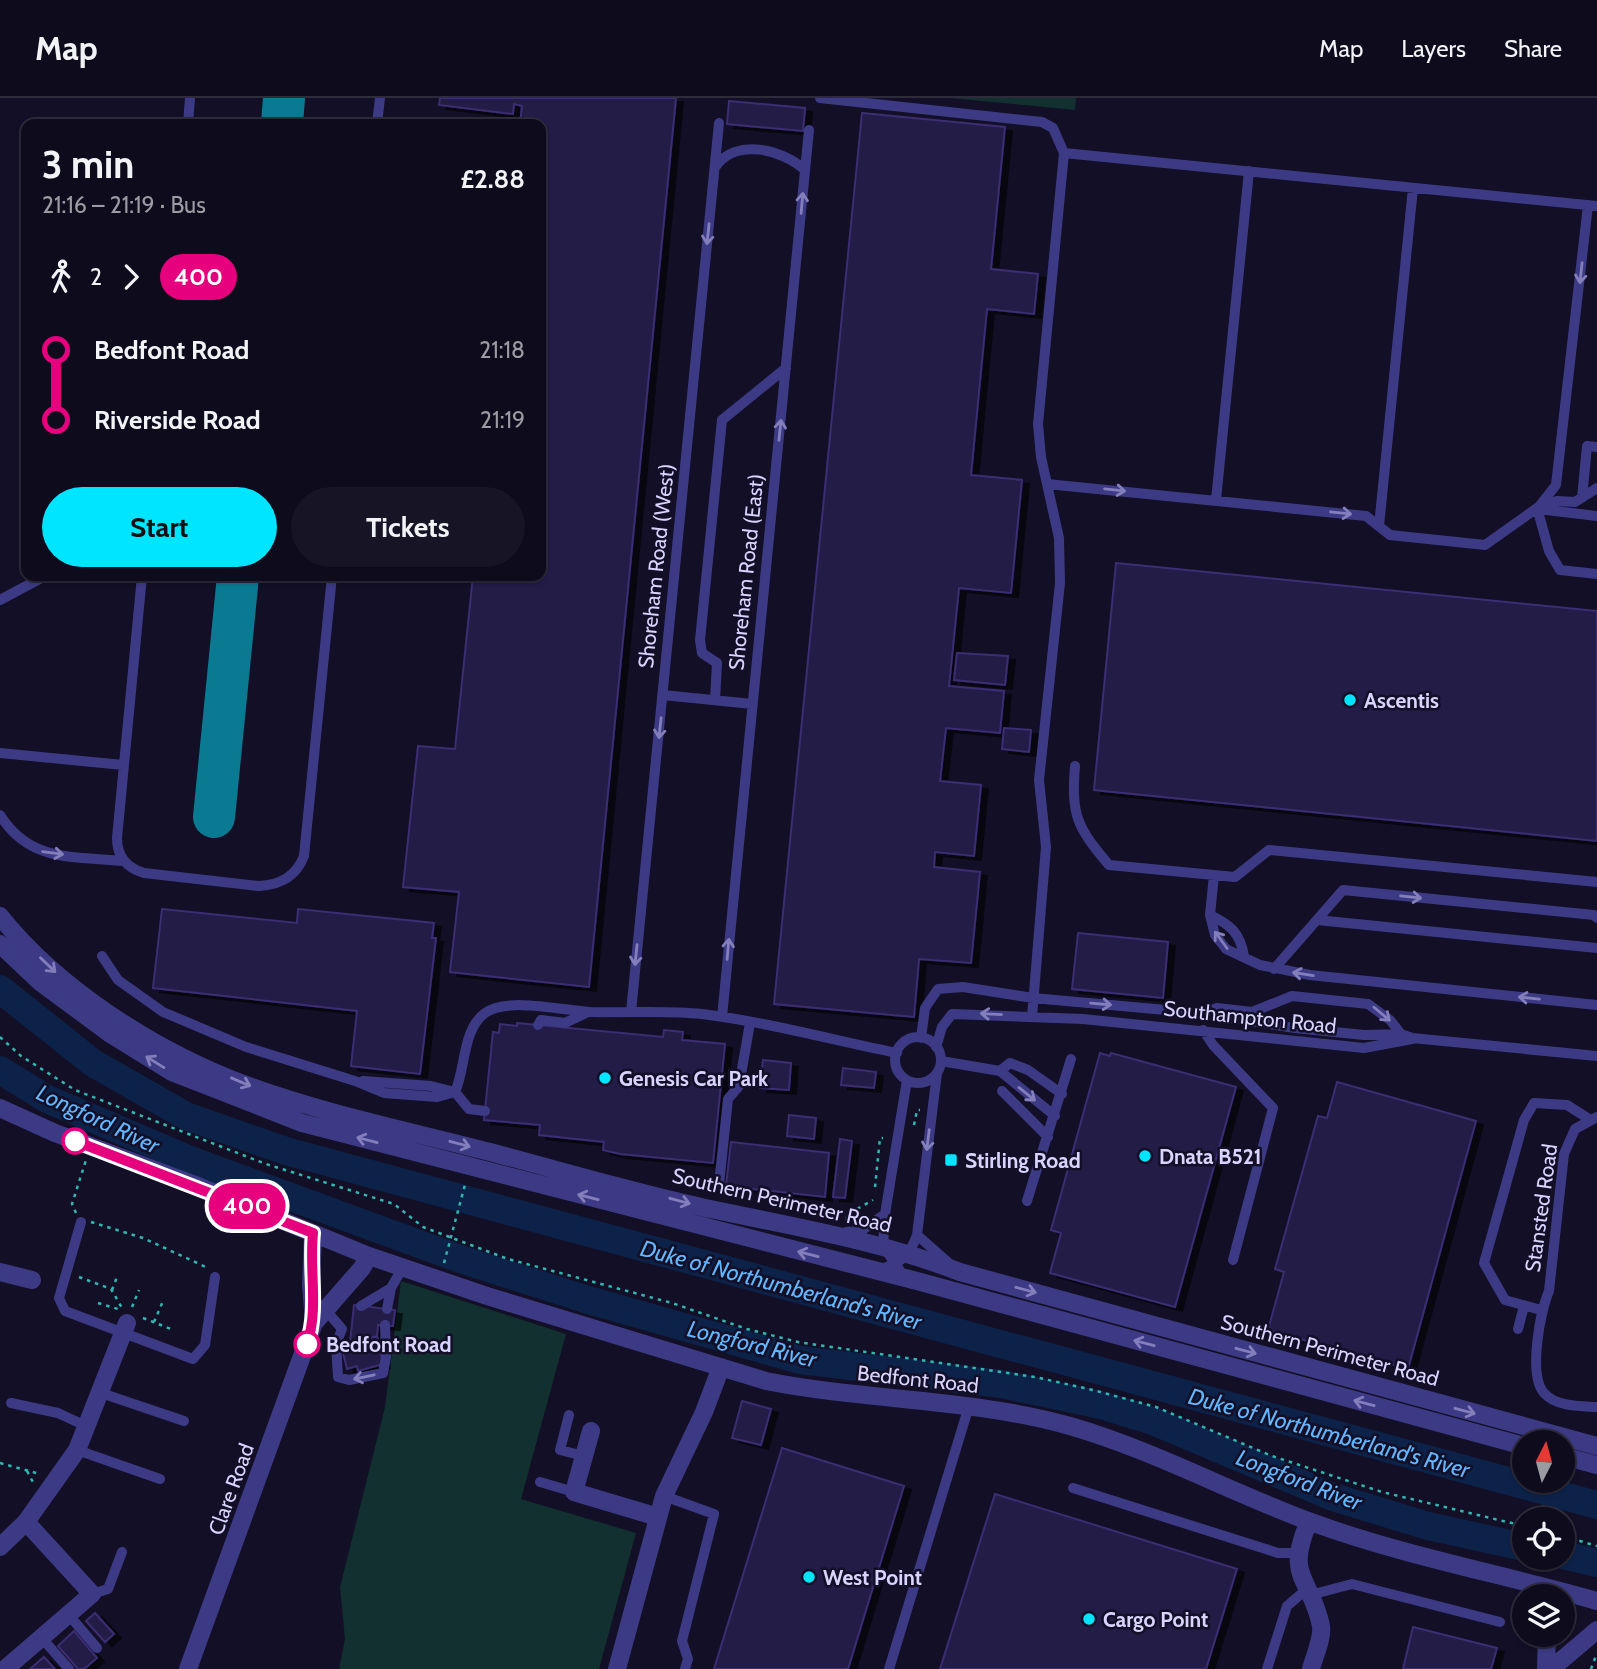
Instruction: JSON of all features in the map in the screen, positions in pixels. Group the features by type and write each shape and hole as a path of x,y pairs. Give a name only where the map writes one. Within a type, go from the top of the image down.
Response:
{"street":[{"name":"Southern Perimeter Road","path":"0,916 68,985 120,1020 244,1084 313,1106 718,1211 839,1233 910,1253 960,1272 1597,1446"},
{"name":"Southern Perimeter Road","path":"0,944 40,982 109,1033 172,1073 236,1100 302,1123 874,1271 901,1272 1512,1443"},
{"name":"Bedfont Road","path":"0,1108 91,1147 369,1256 721,1367 766,1381 813,1390 969,1406 1035,1418 1099,1435 1309,1521 1387,1548 1518,1584"},
{"name":"Clare Road","path":"188,1669 317,1310 313,1233"},
{"name":"Clare Road","path":"317,1310 362,1268 369,1256"},
{"path":"0,1272 32,1280"},
{"path":"0,1547 26,1522 77,1451 89,1427 126,1320"},
{"path":"617,1669 664,1496 704,1412 721,1367"},
{"path":"591,1431 574,1493 658,1517"},
{"path":"1575,1459 1597,1465"},
{"path":"1309,1521 1297,1553 1300,1575 1322,1629 1311,1669"},
{"path":"8,1668 92,1594 26,1522"},
{"name":"Bedfont Road","path":"1575,1597 1597,1601"},
{"path":"1548,1669 1597,1630"},
{"path":"1547,1647 1548,1669"}],"lane":[{"path":"188,119 190,98"},
{"path":"378,119 380,98"},
{"path":"820,98 1042,122 1052,128 1064,153 1038,424 1059,538 1060,583 1039,780 1046,846 1032,1017"},
{"name":"Shoreham Road (West)","path":"631,1012 719,123"},
{"name":"Shoreham Road (East)","path":"722,1017 808,130"},
{"path":"716,166 728,153 737,149 789,157 805,170"},
{"path":"1047,484 1366,516 1391,535 1485,545 1537,508 1556,485 1593,206 1064,153"},
{"path":"1216,500 1249,171"},
{"path":"1379,526 1413,187"},
{"path":"715,700 717,663 702,653 701,640 722,420 786,368"},
{"path":"1582,498 1587,446 1597,447"},
{"path":"1537,508 1557,501 1575,502 1597,488"},
{"path":"1537,508 1597,516"},
{"path":"1537,508 1549,551 1560,570 1597,573"},
{"path":"0,600 36,581"},
{"path":"124,861 117,848 117,838 141,581"},
{"path":"0,815 16,838 35,850 124,861 144,873 259,886 280,883 299,868 304,856 332,581"},
{"path":"663,695 752,704"},
{"path":"0,753 123,765"},
{"path":"1075,766 1072,799 1081,832 1109,865 1235,877 1269,850 1597,882"},
{"path":"1214,875 1210,915 1215,935 1226,949 1274,970 1597,1005"},
{"path":"1274,970 1343,890 1594,915 1597,918"},
{"path":"1210,915 1229,924 1241,938 1244,956"},
{"path":"1317,919 1597,948"},
{"path":"102,957 118,980 163,1012 246,1047 355,1080 384,1093 437,1097 455,1092"},
{"name":"Southampton Road","path":"921,1038 925,1008 938,989 963,987 1069,1002 1199,1013 1283,1027 1364,1035 1401,1034"},
{"name":"Southampton Road","path":"1199,1013 1217,1008 1252,1012 1285,998 1298,996 1368,1004 1390,1020 1401,1034"},
{"path":"1069,1002 1083,1019"},
{"path":"455,1092 463,1073 471,1030 480,1017 503,1005 590,1012 722,1017 897,1053"},
{"path":"538,1025 541,1020 565,1023 590,1012"},
{"name":"Southampton Road","path":"936,1047 942,1027 952,1014 1083,1019 1364,1048 1412,1038"},
{"path":"719,1184 728,1099 739,1086 750,1023"},
{"path":"1203,1030 1213,1045 1273,1108 1233,1260"},
{"path":"1401,1034 1412,1038 1597,1056"},
{"path":"907,1080 885,1214 883,1246 901,1272 917,1236 937,1073 941,1061 936,1047 921,1038 906,1041 897,1053 896,1068 907,1080 922,1083 937,1073"},
{"path":"1027,1201 1072,1059"},
{"path":"941,1061 1000,1071 1055,1116"},
{"path":"1000,1071 1010,1063 1028,1070 1062,1094"},
{"path":"1002,1091 1048,1137"},
{"path":"455,1092 469,1109 485,1111"},
{"path":"1541,1310 1505,1300 1484,1263 1524,1119 1534,1103 1567,1105 1593,1118"},
{"name":"Stansted Road","path":"1593,1118 1575,1129 1564,1154 1549,1291 1541,1310 1536,1377 1545,1394 1564,1404 1597,1407"},
{"path":"839,1233 861,1231 885,1214"},
{"path":"81,1222 59,1298 65,1311 126,1320 192,1359 205,1345 215,1277"},
{"path":"917,1236 960,1272"},
{"path":"391,1288 374,1307 391,1288 403,1267"},
{"path":"1518,1329 1524,1306"},
{"path":"317,1310 347,1329 336,1344 338,1377 349,1380 383,1373 386,1325"},
{"path":"101,1393 184,1421"},
{"path":"11,1403 58,1413 89,1427"},
{"path":"889,1669 969,1406"},
{"path":"569,1415 560,1450 584,1457"},
{"path":"77,1451 160,1479"},
{"path":"540,1482 574,1493"},
{"path":"1073,1488 1278,1553 1297,1553"},
{"path":"664,1496 713,1514 682,1641 688,1659 685,1669"},
{"path":"92,1594 108,1589 122,1552"},
{"path":"1267,1669 1287,1606 1308,1592 1352,1584 1500,1622"},
{"path":"68,1614 97,1648"},
{"path":"41,1637 69,1669"}],"path":[{"path":"0,1037 21,1056 75,1090 266,1164 394,1204 423,1227 508,1259 672,1303 747,1329 798,1342 1035,1377 1118,1397 1156,1407 1272,1456 1382,1492 1512,1523"},
{"path":"839,1233 848,1214 874,1199 880,1138 883,1138"},
{"path":"91,1147 72,1204 81,1222 99,1223 143,1238 205,1264 215,1277"},
{"path":"443,1269 466,1183"},
{"path":"66,1272 112,1290 126,1320"},
{"path":"112,1290 117,1277"},
{"path":"126,1320 139,1290"},
{"path":"154,1322 163,1301"},
{"path":"98,1303 126,1320 154,1322 171,1329"},
{"path":"0,1463 57,1478"},
{"path":"1575,1540 1597,1546"},
{"path":"1591,1669 1597,1653"}],"green space":[{"path":"950,98 1076,98 1075,110"},
{"path":"401,1281 566,1334 521,1499 636,1533 599,1669 339,1669 345,1639 340,1587 385,1407"}],"building":[{"path":"440,98 676,98 589,987 450,972 459,892 403,887 418,746 455,749 472,581 546,581 546,119 521,119 522,106 514,104 513,114 439,105"},
{"path":"729,101 805,108 803,131 727,124"},
{"path":"862,113 1005,127 991,269 1038,274 1034,314 987,309 971,475 1022,480 1011,593 959,588 949,686 1004,691 1000,733 946,728 940,781 981,785 974,856 935,852 934,867 980,872 971,963 919,959 914,1017 774,1004"},
{"name":"Ascentis","path":"1116,563 1597,611 1597,841 1094,790"},
{"path":"957,653 1008,656 1005,685 954,680"},
{"path":"1004,728 1031,730 1029,752 1002,749"},
{"path":"162,909 297,923 298,909 434,923 432,938 436,938 420,1074 351,1066 357,1011 153,988"},
{"path":"1078,933 1168,942 1163,998 1072,989"},
{"name":"Genesis Car Park","path":"517,1023 663,1037 664,1030 683,1032 682,1040 725,1044 713,1163 620,1154 603,1150 604,1142 539,1135 540,1125 484,1120 493,1032 499,1033 500,1024 517,1026"},
{"name":"Dnata B521","path":"1100,1053 1110,1056 1111,1053 1236,1087 1175,1307 1050,1273 1061,1233 1051,1230"},
{"path":"763,1060 791,1063 789,1090 760,1088"},
{"path":"843,1068 876,1072 874,1088 841,1085"},
{"path":"1337,1082 1476,1121 1408,1369 1268,1330 1284,1272 1275,1269 1318,1116 1327,1118"},
{"path":"789,1115 816,1118 814,1139 787,1136"},
{"path":"840,1139 852,1141 845,1198 833,1197"},
{"path":"731,1142 829,1153 825,1197 726,1186"},
{"path":"354,1305 395,1310 393,1326 378,1325 377,1336 350,1343"},
{"path":"377,1336 383,1364 358,1371 357,1366 347,1369 342,1349 351,1346 350,1343"},
{"path":"742,1401 771,1409 761,1445 732,1438"},
{"name":"West Point","path":"782,1448 904,1486 848,1669 714,1669"},
{"name":"Cargo Point","path":"995,1494 1237,1569 1206,1669 940,1669"},
{"path":"95,1613 114,1634 105,1642 86,1621"},
{"path":"1413,1627 1497,1648 1491,1669 1403,1669"},
{"path":"74,1631 97,1658 84,1669 78,1669 58,1646"},
{"path":"44,1657 55,1669 30,1669"}],"waterway":[{"name":"Duke of Northumberland's River","path":"0,989 93,1063 186,1116 286,1151 1597,1505"},
{"name":"Longford River","path":"0,1070 47,1099 190,1160 460,1259 585,1299 800,1360 1001,1384 1101,1405 1153,1421 1333,1497 1428,1526 1512,1544"},
{"name":"Longford River","path":"1575,1558 1597,1563"}],"taxiway":[{"path":"282,119 284,98"},
{"path":"214,817 238,581"}],"bus line":[{"name":"400","path":"75,1141 134,1161 313,1233 311,1299 314,1323 307,1344"}],"place":[{"name":"Ascentis","path":"1350,700"},
{"name":"Genesis Car Park","path":"605,1078"},
{"name":"Dnata B521","path":"1145,1156"},
{"name":"Stirling Road","path":"951,1160"},
{"name":"Bedfont Road","path":"307,1344"},
{"name":"West Point","path":"809,1577"},
{"name":"Cargo Point","path":"1089,1619"}]}
